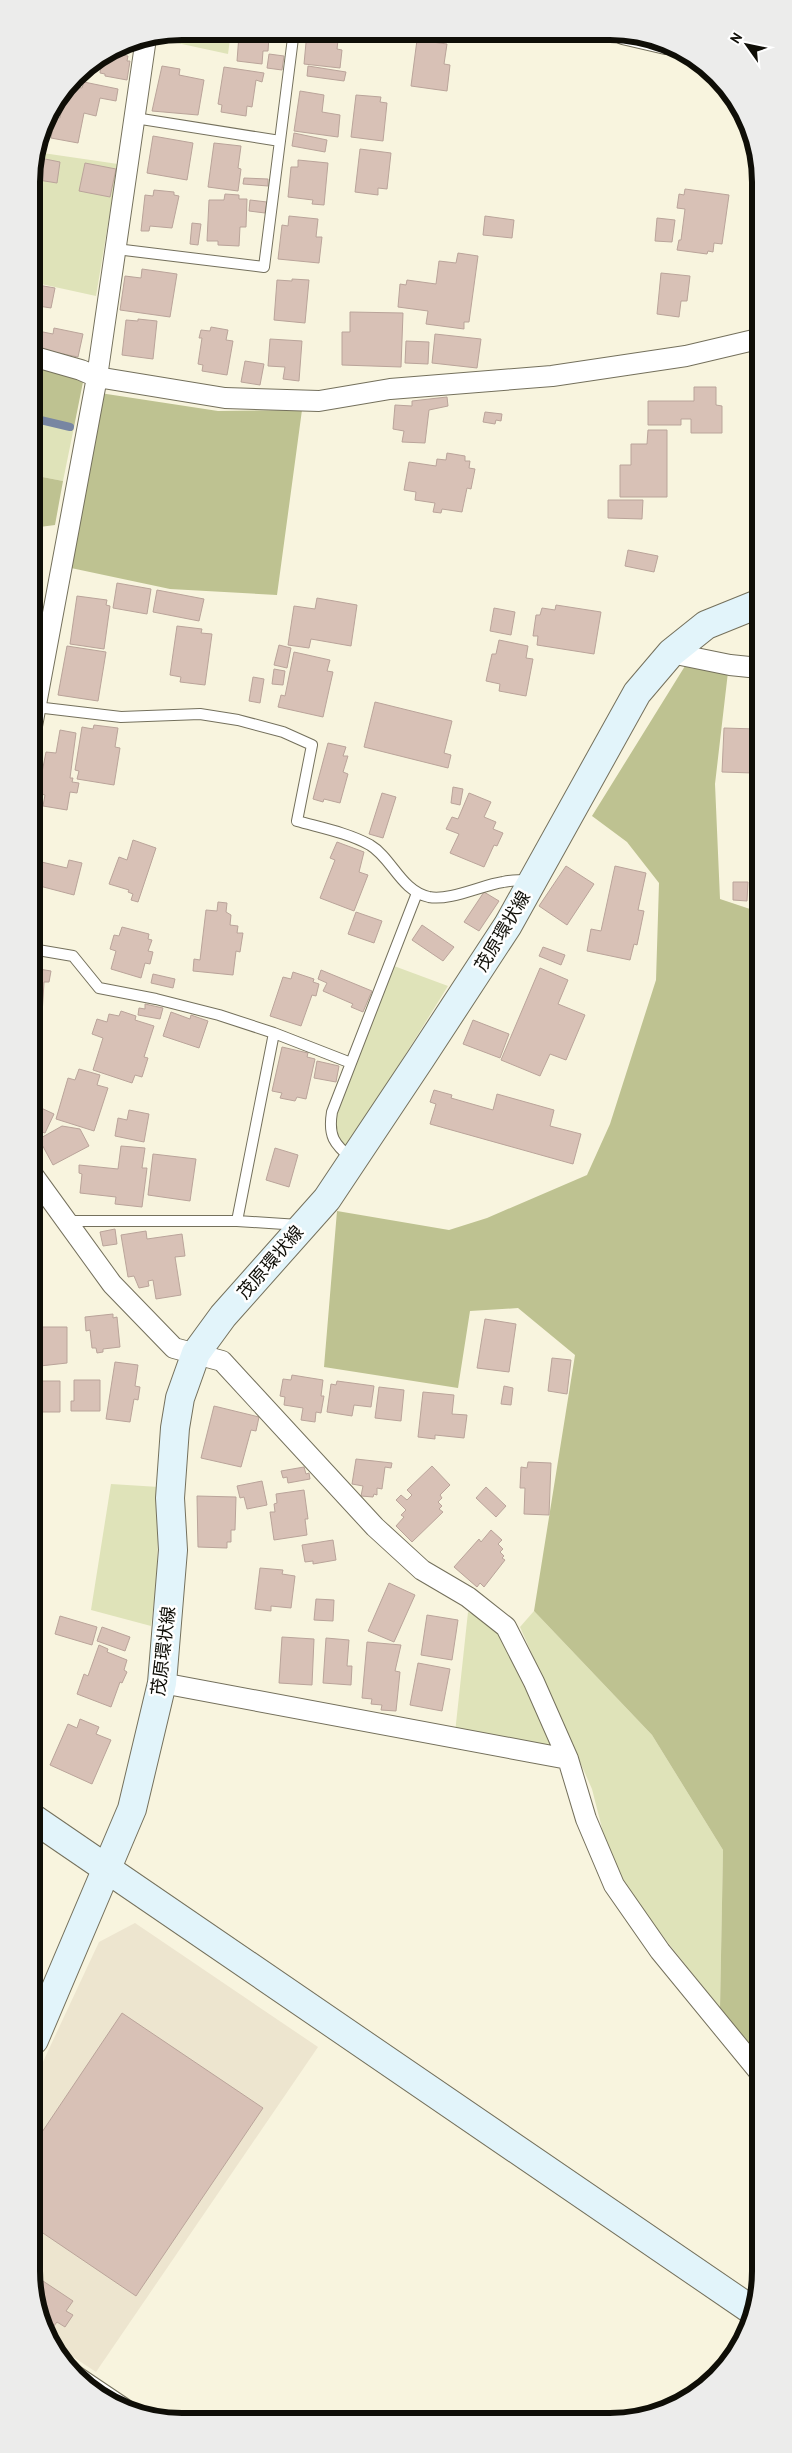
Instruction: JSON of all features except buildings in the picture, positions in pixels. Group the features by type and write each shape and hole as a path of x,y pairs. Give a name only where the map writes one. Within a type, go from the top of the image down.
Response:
{"main road":[{"name":"茂原環状線","path":"40,2026 132,1809 162,1683 173,1550 170,1498 175,1428 180,1398 196,1353 223,1316 327,1199 502,933 638,693 671,653 706,625 752,606"},
{"path":"40,1823 747,2307"}],"street":[{"path":"40,685 97,377 145,45"},
{"path":"40,358 81,370 97,377 225,398 319,401 390,389 552,376 686,356 752,340"},
{"path":"671,653 730,665 752,667"},
{"path":"40,1185 112,1284 174,1348 222,1361 375,1527 422,1570 468,1597 506,1628 534,1682 568,1759 586,1820 614,1885 660,1951 752,2063"},
{"path":"162,1683 568,1759"}],"lane":[{"path":"116,249 264,267 293,40"},
{"path":"135,118 280,141"},
{"path":"40,717 121,717 200,714 238,720 283,732 312,745 297,822 346,835 371,846 383,856 400,878 417,893 430,898 457,894 503,882 533,879"},
{"path":"352,1160 336,1146 330,1127 332,1112 417,893"},
{"path":"40,950 73,956 99,988 156,999 274,1033 351,1063"},
{"path":"237,1221 274,1033"},
{"path":"66,1221 237,1221 302,1226"}],"shaded area":[{"path":"135,1923 318,2047 96,2372 66,2352 59,2342 51,2325 41,2289 40,2068 99,1942"}],"green space":[{"path":"230,40 228,54 167,41"},
{"path":"43,153 118,164 96,296 40,284 40,173"},
{"path":"40,364 84,377 74,427 40,420"},
{"path":"100,393 218,411 302,410 277,595 170,589 71,568"},
{"path":"40,420 74,427 63,481 40,477"},
{"path":"40,477 63,481 55,525 40,527"},
{"path":"685,666 728,672 715,784 720,899 752,910 752,2049 720,2008 723,1850 652,1735 534,1611 575,1355 518,1308 470,1311 458,1388 324,1367 337,1211 449,1230 487,1218 587,1175 610,1124 656,980 659,883 627,842 592,816"},
{"path":"394,966 448,986 348,1147 341,1142 335,1120"},
{"path":"111,1484 159,1487 157,1578 151,1626 91,1610"},
{"path":"534,1611 652,1735 723,1850 720,2008 622,1885 606,1844 592,1789 520,1627"},
{"path":"468,1612 493,1624 560,1748 455,1733"}],"waterway":[{"path":"40,420 70,427"}]}
